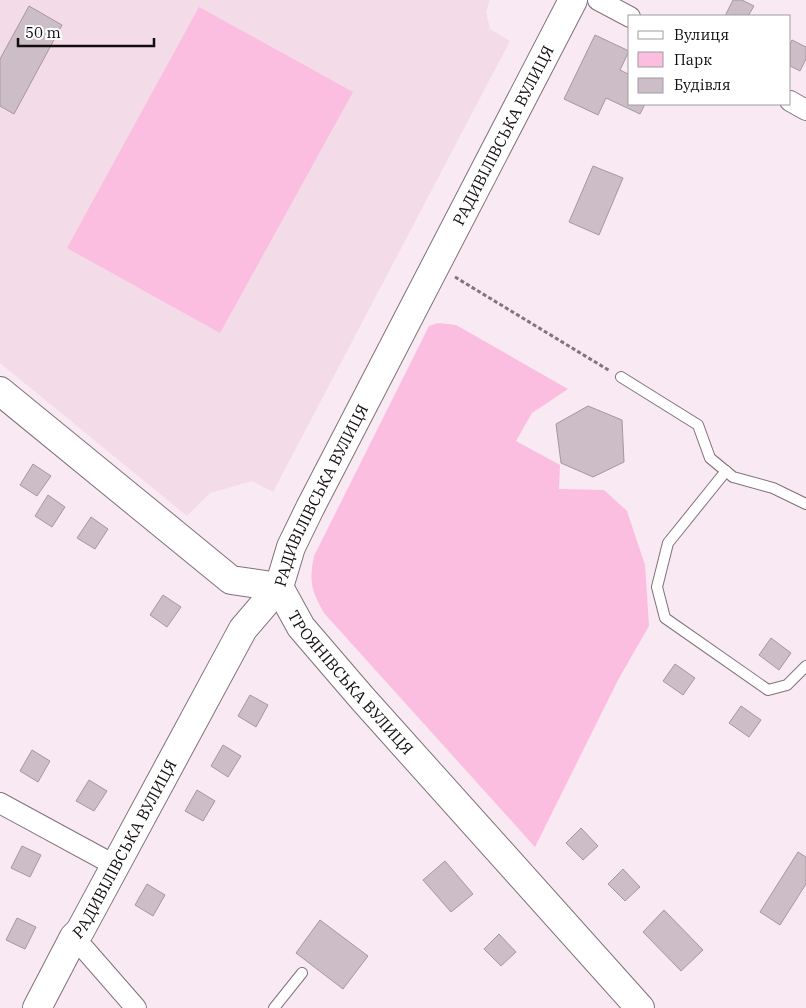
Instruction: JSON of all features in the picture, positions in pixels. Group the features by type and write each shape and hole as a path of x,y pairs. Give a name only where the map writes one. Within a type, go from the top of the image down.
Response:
{"street":[{"name":"РАДИВІЛІВСЬКА ВУЛИЦЯ","path":"37,1008 74,938 80,931 116,866 243,629 279,587 291,547 310,508 573,0"},
{"path":"598,0 628,16"},
{"path":"791,102 806,110"},
{"path":"0,391 231,580 279,587"},
{"name":"ТРОЯНІВСЬКА ВУЛИЦЯ","path":"279,587 302,627 356,691 640,1008"},
{"path":"0,803 116,866"},
{"path":"74,938 136,1008"}],"lane":[{"path":"621,377 698,425 710,458 733,476 773,488 806,504"},
{"path":"726,471 668,543 657,587 665,618 768,690 787,685 806,666"},
{"path":"274,1008 302,973"}],"path":[{"path":"436,266 621,377"}],"shaded area":[{"path":"0,0 490,0 486,12 490,29 510,41 273,492 252,481 210,493 187,516 0,363"}],"green space":[{"path":"199,7 353,92 220,333 67,248"},
{"path":"438,323 456,325 568,389 532,413 516,441 560,465 559,489 604,490 627,511 645,565 649,626 618,680 535,847 324,613 312,585 314,556 429,326"}],"building":[{"path":"733,0 742,0 754,6 749,15 726,15"},
{"path":"29,6 62,25 14,114 0,106 0,59"},
{"path":"595,35 628,51 620,70 628,74 628,105 644,105 640,114 606,98 598,115 564,99"},
{"path":"792,40 806,47 806,59 800,71 791,66"},
{"path":"593,166 623,178 599,235 569,222"},
{"path":"588,406 622,420 624,462 593,477 561,463 556,424"},
{"path":"33,464 51,476 37,496 20,485"},
{"path":"48,495 65,507 52,527 35,516"},
{"path":"91,517 108,529 95,549 77,538"},
{"path":"163,595 181,607 167,627 150,615"},
{"path":"771,638 791,653 779,670 759,655"},
{"path":"675,664 695,678 683,695 663,681"},
{"path":"250,695 268,705 256,727 238,716"},
{"path":"741,706 761,720 749,737 729,723"},
{"path":"223,745 241,756 228,777 211,766"},
{"path":"32,750 50,761 38,782 20,771"},
{"path":"89,780 107,791 94,811 76,801"},
{"path":"197,790 215,801 203,821 185,811"},
{"path":"581,828 598,846 583,860 566,843"},
{"path":"22,846 41,855 30,877 11,868"},
{"path":"798,852 806,857 806,884 780,925 760,912"},
{"path":"445,861 473,894 451,912 423,880"},
{"path":"623,869 640,887 625,901 608,884"},
{"path":"147,884 165,895 153,916 135,905"},
{"path":"664,910 703,950 681,971 643,932"},
{"path":"17,918 36,927 25,949 6,940"},
{"path":"320,920 368,956 343,989 296,953"},
{"path":"499,934 516,952 501,966 484,949"}]}
